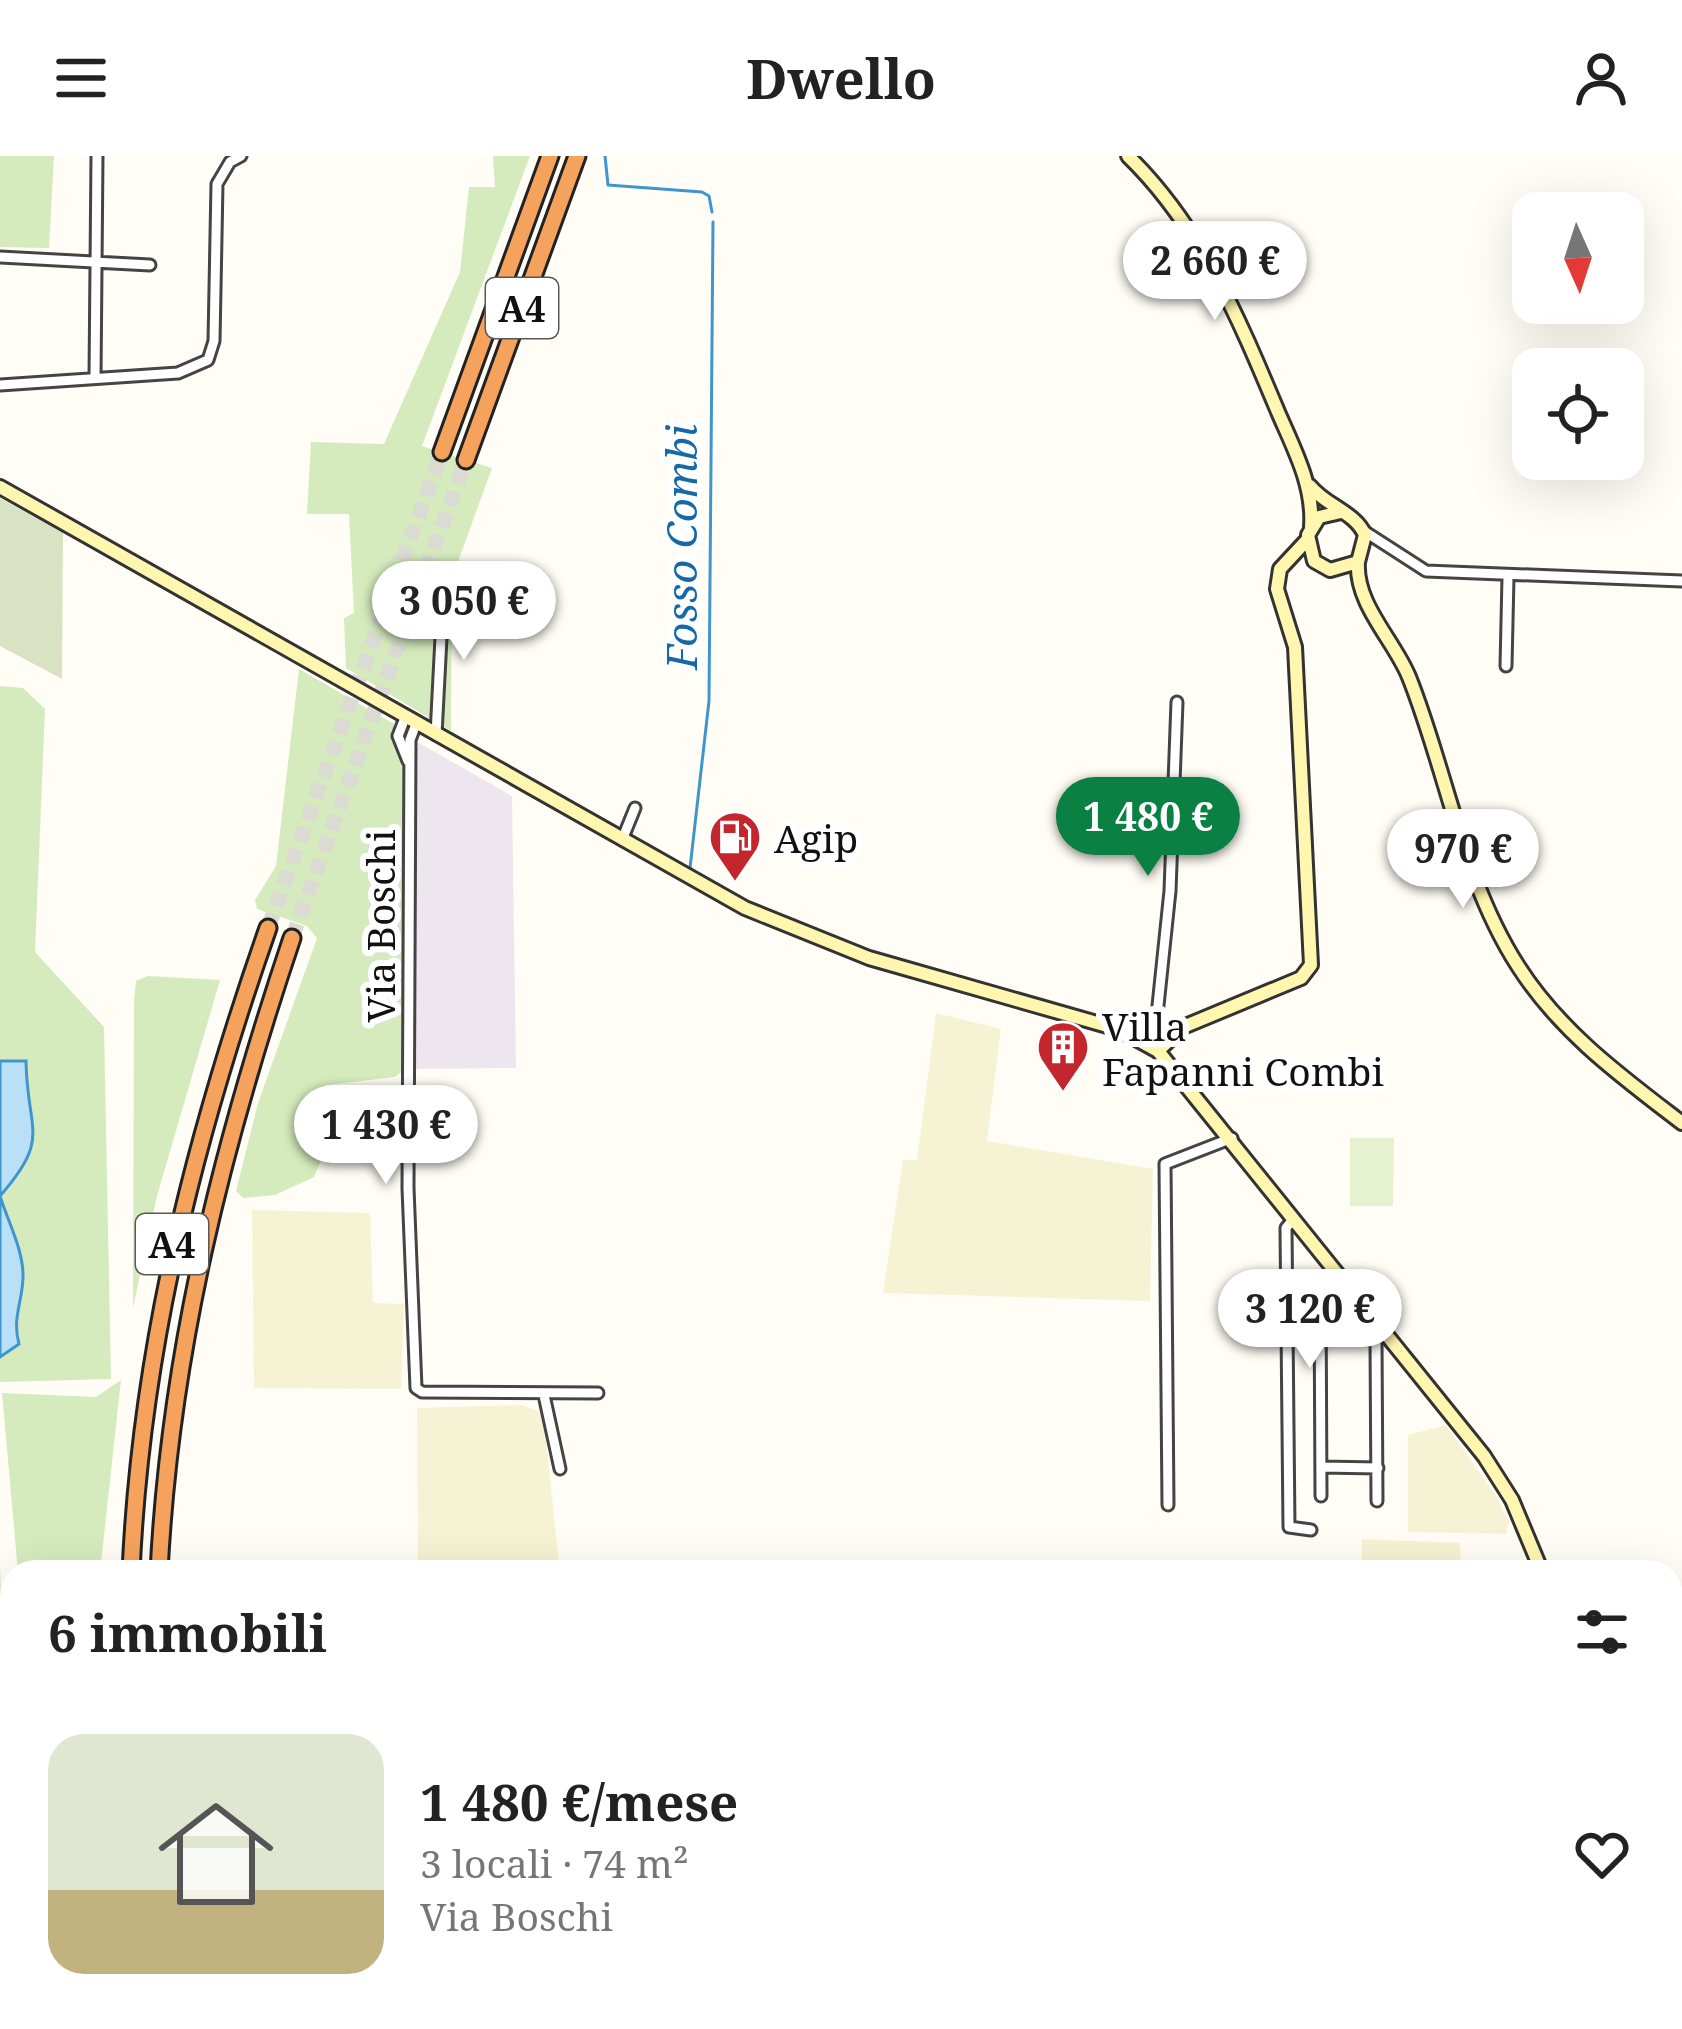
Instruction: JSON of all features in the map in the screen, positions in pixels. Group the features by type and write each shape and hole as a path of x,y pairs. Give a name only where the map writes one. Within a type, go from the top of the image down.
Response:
{"highway":[{"name":"A4","path":"442,452 550,156"},
{"name":"A4","path":"466,460 577,156"},
{"name":"A4","path":"131,1560 148,1385 176,1222 206,1113 268,928"},
{"name":"A4","path":"160,1560 174,1393 192,1288 226,1143 292,938"}],"main road":[{"path":"1128,156 1190,230 1230,297 1308,484 1314,561"},
{"path":"1308,484 1364,531 1361,558 1370,608"},
{"path":"0,487 622,840 814,938 1113,1028 1158,1051 1232,1138 1381,1337 1500,1481 1536,1560"},
{"path":"1158,1051 1183,1027 1301,978 1312,965 1295,647 1277,589 1286,562 1323,515 1341,512"},
{"path":"1335,571 1361,558"},
{"path":"1286,562 1314,561 1335,571 1370,608 1406,670 1468,859 1520,969 1599,1061 1682,1123"}],"street":[{"path":"95,378 97,156"},
{"path":"0,385 178,373 208,360 214,341 217,184 225,168 241,156"},
{"path":"0,257 150,265"},
{"path":"1364,531 1426,571 1682,581"},
{"path":"1361,558 1375,547 1393,550"},
{"path":"1506,666 1508,577"},
{"path":"436,735 444,578"},
{"path":"1169,1039 1157,1015 1170,891 1177,702"},
{"name":"Via Boschi","path":"410,721 408,1188 416,1388 598,1393"},
{"path":"622,840 635,808"},
{"path":"1168,1505 1165,1164 1232,1138"},
{"path":"1294,1218 1286,1228 1289,1527 1311,1530"},
{"path":"1321,1496 1320,1290 1331,1287 1381,1337 1377,1502"},
{"path":"544,1395 560,1469"},
{"path":"1321,1467 1378,1468"}],"shaded area":[{"path":"414,740 512,796 516,1068 413,1069"},
{"path":"936,1013 1001,1029 987,1141 1153,1169 1150,1301 883,1293 903,1160 917,1160"},
{"path":"252,1210 370,1213 373,1303 404,1304 401,1389 254,1388"},
{"path":"522,1405 543,1413 559,1560 418,1560 417,1408"},
{"path":"1446,1425 1494,1493 1509,1521 1506,1534 1408,1532 1408,1435"},
{"path":"1362,1539 1460,1543 1461,1560 1362,1560"}],"green space":[{"path":"0,156 54,156 49,248 0,247"},
{"path":"493,156 530,156 422,446 492,468 452,578 451,731 346,668 344,618 354,613 349,514 307,514 311,442 384,444 460,272 469,187 495,187"},
{"path":"0,498 63,533 62,679 0,646"},
{"path":"299,669 394,724 394,743 405,767 405,1069 395,1077 326,1085 315,1096 322,1158 314,1177 275,1195 243,1198 236,1191 258,1103 317,938 307,926 257,909 255,900 276,866"},
{"path":"0,686 23,688 45,709 35,952 104,1027 111,1379 0,1382"},
{"path":"148,976 220,980 157,1196 133,1308 134,1001 136,981"},
{"path":"1350,1138 1394,1138 1393,1206 1350,1206"},
{"path":"121,1380 101,1560 17,1560 2,1393 96,1397"}],"water":[{"path":"0,1061 26,1061 33,1133 26,1160 0,1196"},
{"path":"0,1196 23,1278 19,1344 0,1357"}],"waterway":[{"name":"Fosso Combi","path":"605,156 608,185 702,192 709,196 712,212"},
{"name":"Fosso Combi","path":"690,868 709,701 713,222"}],"tunnel":[{"path":"268,928 442,452"},
{"path":"292,938 466,460"}],"place":[{"name":"Agip","path":"735,883"},
{"name":"Villa Fapanni Combi","path":"1063,1093"}]}
